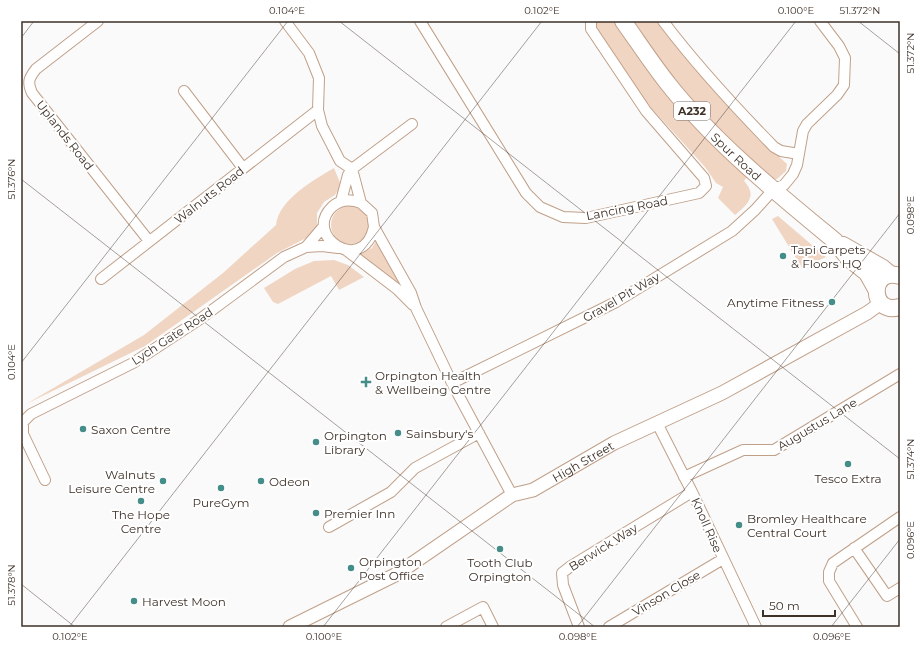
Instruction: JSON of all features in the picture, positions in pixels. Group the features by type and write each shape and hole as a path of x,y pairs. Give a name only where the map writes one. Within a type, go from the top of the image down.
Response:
{"main road":[{"name":"Spur Road","path":"623,21 669,85 699,119 729,149 835,241 848,258 867,273 890,304"},
{"name":"Spur Road","path":"835,241 854,250 883,268 897,274"},
{"path":"890,304 881,279 897,274"}],"street":[{"name":"Uplands Road","path":"98,21 36,69 30,77 28,84 32,93 149,241"},
{"path":"285,21 310,53 319,78 318,110 322,126 340,160 352,169 361,203"},
{"name":"Lancing Road","path":"420,21 526,193 540,207 563,216 586,218 699,193 706,186 704,178 646,111 591,29 591,21"},
{"path":"663,21 682,47 726,97 774,147 781,151 799,154"},
{"name":"Gravel Pit Way","path":"452,382 616,302 732,230 756,210 774,189 784,185 793,174 799,154 800,138 807,124 837,95 844,85 845,58 839,46 820,21"},
{"path":"184,92 243,168"},
{"name":"Walnuts Road","path":"101,279 318,110"},
{"path":"341,201 348,175 352,169 412,124"},
{"path":"416,308 397,289 330,241 324,226 328,212 335,204 341,201 350,200 361,203 372,213 374,227 411,293 416,308 452,382 512,495"},
{"name":"Lych Gate Road","path":"45,480 22,434 23,422 31,414 133,363 200,319 284,258 306,247 324,226"},
{"path":"343,249 356,249 364,246 370,239 374,227"},
{"name":"Lych Gate Road","path":"306,247 322,246 343,249"},
{"name":"High Street","path":"290,627 397,574 512,495 533,490 614,443 729,390 867,313 890,304"},
{"name":"Augustus Lane","path":"684,477 743,450 774,450 900,374"},
{"name":"Knoll Rise","path":"657,423 692,492 756,627"},
{"path":"329,527 391,492 409,472 424,462 479,433"},
{"name":"Berwick Way","path":"579,627 563,585 562,573 692,492"},
{"path":"857,627 829,581 828,572 833,563 900,517"},
{"path":"854,548 887,596 900,588"},
{"name":"Vinson Close","path":"609,627 723,559"},
{"path":"446,627 483,608 493,627"}],"shaded area":[{"path":"596,21 615,21 663,86 748,176 744,181 750,191 749,200 747,204 735,215 718,198 723,187 716,183 705,167 646,102 597,29"},
{"path":"632,21 658,21 692,66 725,103 787,164 786,171 777,179 770,179 706,117 675,82"},
{"path":"334,168 341,185 335,195 324,202 317,213 317,227 312,235 277,253 145,346 26,404 144,335 223,273 276,225 284,207 299,191"},
{"path":"346,206 354,206 364,211 368,218 368,232 364,239 354,244 346,244 336,239 334,236 331,229 331,221 336,211 339,209"},
{"path":"778,216 826,257 802,268 772,219"},
{"path":"377,239 404,289 357,255 372,248"},
{"path":"334,260 348,265 364,277 339,290 331,276 278,304 273,302 264,288 295,269 314,261"}],"place":[{"name":"Tapi Carpets & Floors HQ","path":"783,256"},
{"name":"Anytime Fitness","path":"832,302"},
{"name":"Orpington Health & Wellbeing Centre","path":"366,382"},
{"name":"Saxon Centre","path":"83,429"},
{"name":"Sainsbury's","path":"398,433"},
{"name":"Orpington Library","path":"316,442"},
{"name":"Tesco Extra","path":"848,464"},
{"name":"Walnuts Leisure Centre","path":"163,481"},
{"name":"Odeon","path":"261,481"},
{"name":"PureGym","path":"221,488"},
{"name":"The Hope Centre","path":"141,501"},
{"name":"Premier Inn","path":"316,513"},
{"name":"Bromley Healthcare Central Court","path":"739,525"},
{"name":"Tooth Club Orpington","path":"500,549"},
{"name":"Orpington Post Office","path":"351,568"},
{"name":"Harvest Moon","path":"134,601"}]}
